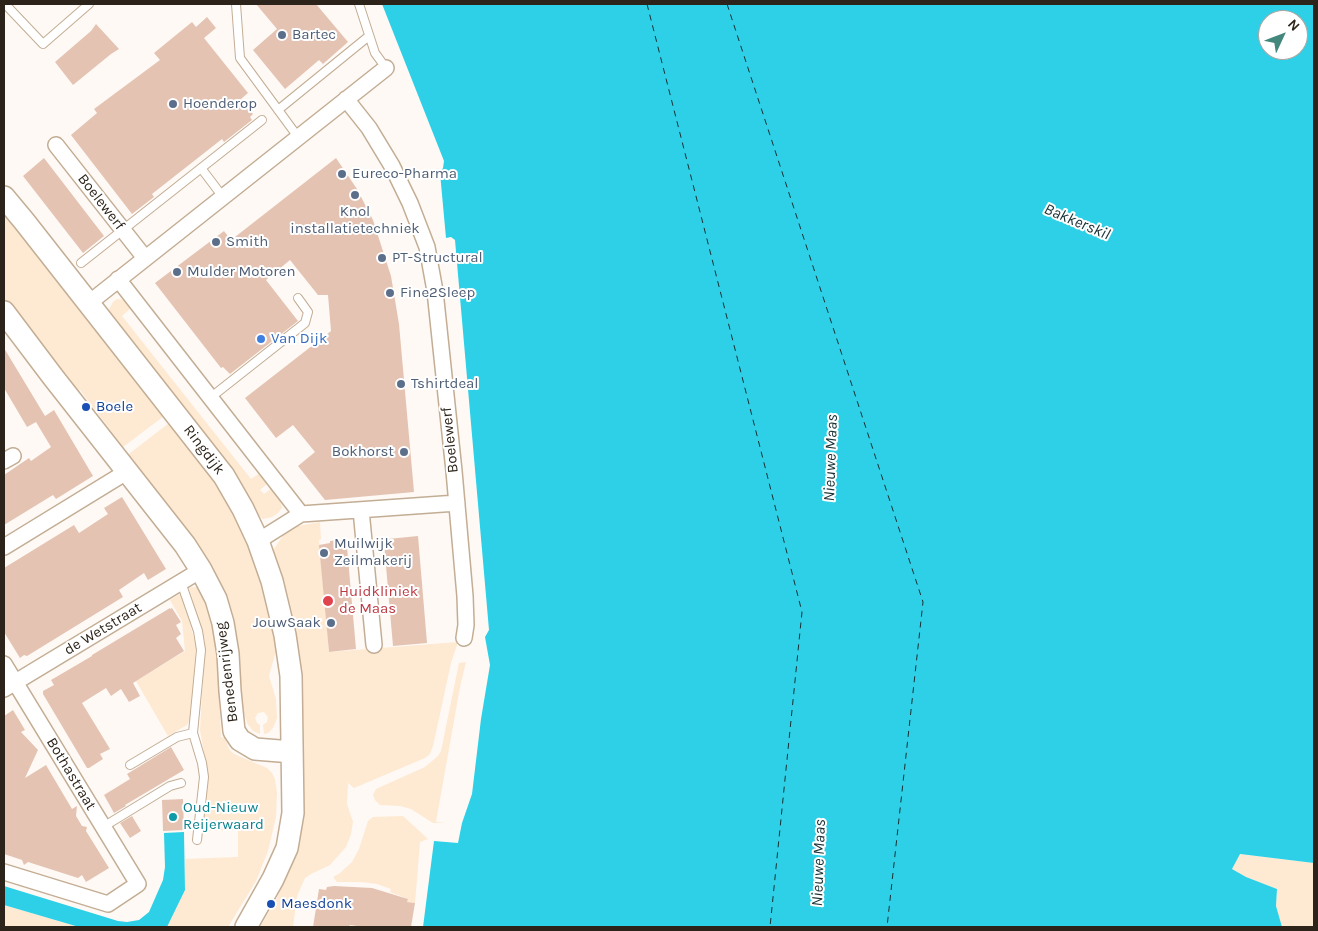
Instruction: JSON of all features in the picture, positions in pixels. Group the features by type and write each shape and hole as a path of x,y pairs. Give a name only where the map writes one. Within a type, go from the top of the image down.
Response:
{"street":[{"path":"89,303 386,68"},
{"name":"Boelewerf","path":"346,99 369,128 392,166 410,203 427,247 435,291 457,503 465,596 466,624 464,638"},
{"name":"Boelewerf","path":"56,145 145,258"},
{"name":"Ringdijk","path":"4,197 224,476 244,509 272,581 285,635 291,676 292,752"},
{"path":"118,279 302,514"},
{"name":"Benedenrijweg","path":"5,316 185,544 201,570 216,600 223,624 228,654 234,731 240,740 256,749 292,752"},
{"path":"4,547 128,471"},
{"path":"258,541 302,514 457,503"},
{"path":"362,510 374,644"},
{"name":"de Wetstraat","path":"9,686 201,570"},
{"name":"Bothastraat","path":"4,664 9,686 103,827 138,884 108,904 4,872"},
{"path":"246,927 273,879 287,848 293,813 292,752"}],"lane":[{"path":"5,4 43,44 89,4"},
{"path":"236,4 240,58 298,137"},
{"path":"359,4 375,53 386,68"},
{"path":"278,110 369,36"},
{"path":"81,263 262,120"},
{"path":"201,168 223,197"},
{"path":"210,398 306,323 308,312 298,298"},
{"path":"181,582 198,632 201,650 193,732 204,777 197,840"},
{"path":"130,766 177,737 193,732"},
{"path":"103,827 170,786 181,783"}],"shaded area":[{"path":"4,208 168,413 123,447 80,390 75,394 4,301"},
{"path":"117,299 124,300 131,308 122,316 251,479 260,473 268,483 260,490 264,494 272,488 281,500 282,508 278,513 263,519 255,514 108,311"},
{"path":"173,420 203,458 252,543 279,640 269,676 276,699 277,718 273,728 268,733 264,734 263,725 267,722 268,717 264,712 258,713 255,718 260,725 260,734 253,731 247,723 239,697 232,631 125,457"},
{"path":"320,522 321,539 319,540 329,652 458,642 451,663 430,754 425,758 354,788 348,783 347,804 353,822 346,847 330,865 305,878 297,896 293,927 260,927 277,898 292,859 273,560 274,549 284,534 298,526"},
{"path":"197,587 201,591 213,628 217,648 221,737 225,738 229,749 234,754 267,768 272,773 277,793 276,817 268,851 256,881 228,927 167,927 185,890 185,859 238,857 238,830 207,831 205,826 208,775 200,730 205,642 189,588"},
{"path":"182,593 196,646 191,718 187,725 168,736 136,681 185,651 182,621 170,600"},
{"path":"466,662 436,822 446,823 433,823 411,809 400,806 380,805 373,795 376,789 425,767 438,756 441,751 459,663"},
{"path":"403,816 428,839 420,842 415,903 407,902 408,899 390,892 391,889 377,884 337,882 333,877 352,862 359,849 368,821 373,817"},
{"path":"1239,854 1314,863 1314,927 1282,927 1276,906 1277,889 1246,877 1232,869"},
{"path":"4,905 79,927 4,927"}],"water":[{"path":"382,4 1314,4 1314,863 1240,854 1232,869 1246,877 1277,889 1276,906 1282,927 423,927 434,841 458,843 462,823 472,794 490,665 485,637 489,630 455,240 451,237 446,238 440,173 444,161"},
{"path":"184,832 185,890 167,927 79,927 4,905 4,886 118,921 139,920 149,912 163,880 165,867 164,833"}],"building":[{"path":"256,4 316,4 348,42 323,64 319,60 285,89 253,50 277,29"},
{"name":"Hoenderop","path":"207,17 216,28 204,38 248,93 241,99 253,114 250,117 252,120 224,142 222,139 152,194 154,197 132,214 71,135 97,113 94,109 160,60 154,53 192,22 196,27"},
{"path":"96,24 119,49 73,85 55,62 91,31"},
{"path":"44,158 104,236 83,253 23,176"},
{"path":"336,158 357,189 373,220 391,276 399,324 414,492 325,500 298,466 315,452 293,425 276,438 245,398 331,331 328,295 318,295 290,260 266,280 298,321 230,374 223,367 221,368 155,283 224,231 231,240"},
{"path":"4,348 45,416 54,410 93,476 56,499 53,495 4,525 4,475 29,458 31,461 51,447 36,422 27,427 4,388"},
{"path":"122,497 166,569 148,580 144,573 119,590 123,597 27,656 24,655 20,658 4,632 4,568 74,525 79,533 108,514 104,508"},
{"path":"418,536 427,643 393,646 384,543 388,539"},
{"path":"342,540 342,547 347,547 356,649 329,652 319,545 330,543 330,541"},
{"path":"172,608 181,622 176,625 181,634 176,638 184,651 133,683 140,696 129,702 121,689 111,696 106,688 82,703 110,749 100,754 103,759 87,768 43,691 54,685 51,680"},
{"path":"13,710 25,730 21,732 38,750 25,778 46,765 72,809 77,806 76,816 82,826 87,827 86,831 109,868 86,882 82,875 78,878 28,862 24,865 22,860 4,854 4,716"},
{"path":"171,747 184,770 114,813 104,795 130,779 127,774"},
{"name":"Oud-Nieuw Reijerwaard","path":"183,799 184,830 163,831 162,800"},
{"path":"132,816 141,831 130,838 120,823"},
{"path":"327,887 372,888 408,899 407,902 415,903 411,927 364,927 350,925 349,927 313,927 319,889 326,890"}],"ferry route":[{"path":"647,4 802,612 770,927"},
{"path":"727,4 923,602 887,927"}],"place":[{"name":"Bartec","path":"282,35"},
{"name":"Hoenderop","path":"173,104"},
{"name":"Eureco-Pharma","path":"342,174"},
{"name":"Knol installatietechniek","path":"355,195"},
{"name":"Smith","path":"216,242"},
{"name":"PT-Structural","path":"382,258"},
{"name":"Mulder Motoren","path":"177,272"},
{"name":"Fine2Sleep","path":"390,293"},
{"name":"Van Dijk","path":"261,339"},
{"name":"Tshirtdeal","path":"401,384"},
{"name":"Boele","path":"86,407"},
{"name":"Bokhorst","path":"404,452"},
{"name":"Muilwijk Zeilmakerij","path":"324,553"},
{"name":"Huidkliniek de Maas","path":"328,601"},
{"name":"JouwSaak","path":"331,623"},
{"name":"Oud-Nieuw Reijerwaard","path":"173,817"},
{"name":"Maesdonk","path":"271,904"}],"water label":[{"name":"Bakkerskil","path":"1077,222"},
{"name":"Nieuwe Maas","path":"831,458"},
{"name":"Nieuwe Maas","path":"819,863"}]}
